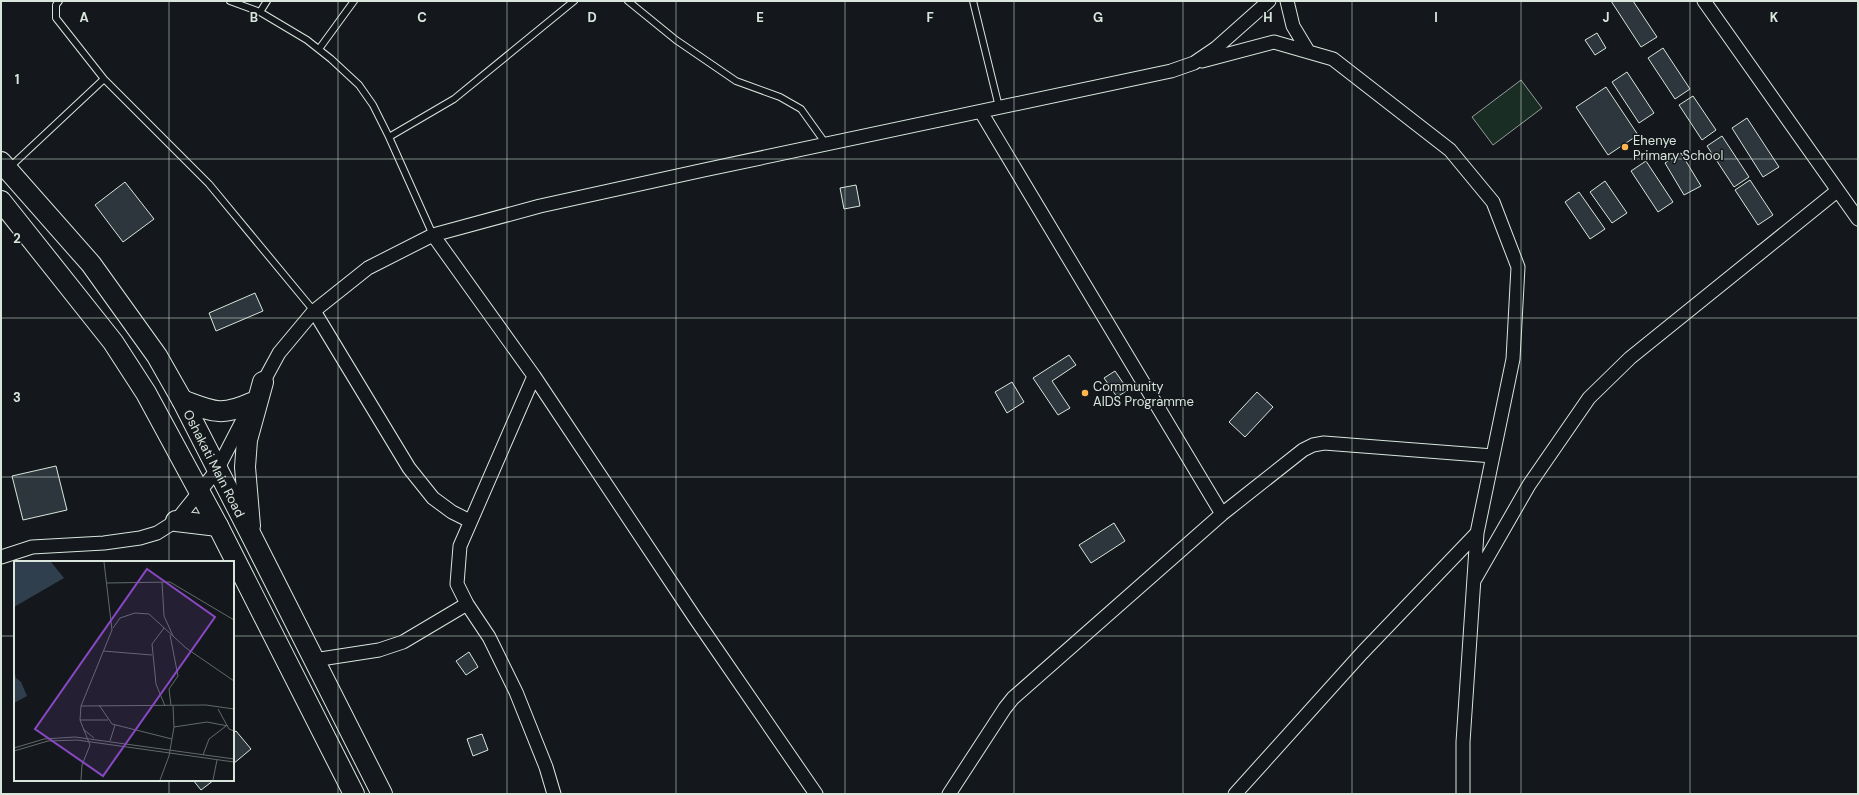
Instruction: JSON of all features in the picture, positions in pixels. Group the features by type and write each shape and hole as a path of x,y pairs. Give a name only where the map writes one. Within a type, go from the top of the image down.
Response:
{"main road":[{"name":"Oshakati Main Road","path":"3,169 91,264 157,356 182,400 218,470 382,794"},
{"name":"Oshakati Main Road","path":"1,202 113,342 146,393 218,526 354,794"},
{"path":"250,533 245,467 247,447 263,382"},
{"path":"182,400 211,411 221,413 236,410 251,403"},
{"path":"176,522 218,526"}],"street":[{"path":"1194,63 1216,48 1268,1"},
{"path":"1287,1 1294,26 1308,51"},
{"path":"1704,1 1858,219"},
{"path":"1,557 32,547 104,543 140,538 157,533 176,522 186,507 200,493 218,470 251,403 279,353 314,311 368,268 433,235 540,206 1171,70 1274,42 1333,59 1450,150 1493,202 1518,267 1513,359 1477,533 1463,742 1463,794"},
{"path":"981,112 1222,514"},
{"path":"1473,583 1529,485 1589,398 1630,358 1837,191"},
{"path":"433,235 534,376 695,618 816,794"},
{"path":"314,311 409,468 433,498 452,512 470,521"},
{"path":"534,376 460,546 457,584 467,604 489,637 516,692 546,767 554,794"},
{"path":"949,794 1013,698 1222,514 1303,450 1313,445 1324,443 1493,456"},
{"path":"1235,794 1362,653 1477,533"},
{"path":"314,660 379,650 403,642 467,604"}],"lane":[{"path":"59,1 56,5 56,18 104,79 209,184 314,311"},
{"path":"230,1 260,12 307,40 337,64 366,94 389,138 433,235"},
{"path":"260,12 267,1"},
{"path":"319,49 354,1"},
{"path":"389,138 454,99 574,1"},
{"path":"628,1 676,40 736,81 780,97 801,109 826,144"},
{"path":"973,1 999,107"},
{"path":"3,169 104,79"}],"green space":[{"path":"1521,80 1542,108 1493,145 1472,117"}],"building":[{"path":"1611,1 1633,1 1657,37 1641,47"},
{"path":"1597,33 1606,48 1595,55 1585,40"},
{"path":"1663,48 1690,89 1675,99 1648,58"},
{"path":"1627,72 1654,113 1639,123 1612,82"},
{"path":"1606,87 1638,135 1608,155 1576,107"},
{"path":"1693,96 1716,130 1702,140 1679,105"},
{"path":"1747,118 1779,167 1763,177 1732,128"},
{"path":"1722,136 1749,177 1734,187 1707,146"},
{"path":"1681,153 1701,186 1684,195 1665,163"},
{"path":"1646,161 1673,202 1658,212 1631,171"},
{"path":"1750,180 1773,215 1758,225 1735,190"},
{"path":"1605,181 1627,213 1612,223 1590,192"},
{"path":"125,182 154,219 123,242 95,205"},
{"path":"856,185 860,206 844,209 840,188"},
{"path":"1579,192 1605,229 1590,239 1565,202"},
{"path":"255,293 263,311 216,331 209,313"},
{"path":"1069,355 1076,365 1052,381 1070,408 1058,415 1033,378"},
{"path":"1115,371 1128,390 1117,397 1104,378"},
{"path":"1012,382 1024,402 1007,413 995,392"},
{"path":"1257,392 1273,407 1245,437 1229,422"},
{"path":"56,466 67,510 23,520 12,476"},
{"path":"1114,523 1125,541 1091,563 1079,545"},
{"path":"469,652 478,667 466,675 456,661"},
{"path":"236,731 251,749 234,763 234,732"},
{"path":"482,734 488,750 473,756 467,739"},
{"path":"194,781 213,781 201,790"}],"place":[{"name":"Ehenye Primary School","path":"1625,147"},
{"name":"Community AIDS Programme","path":"1085,393"}]}
